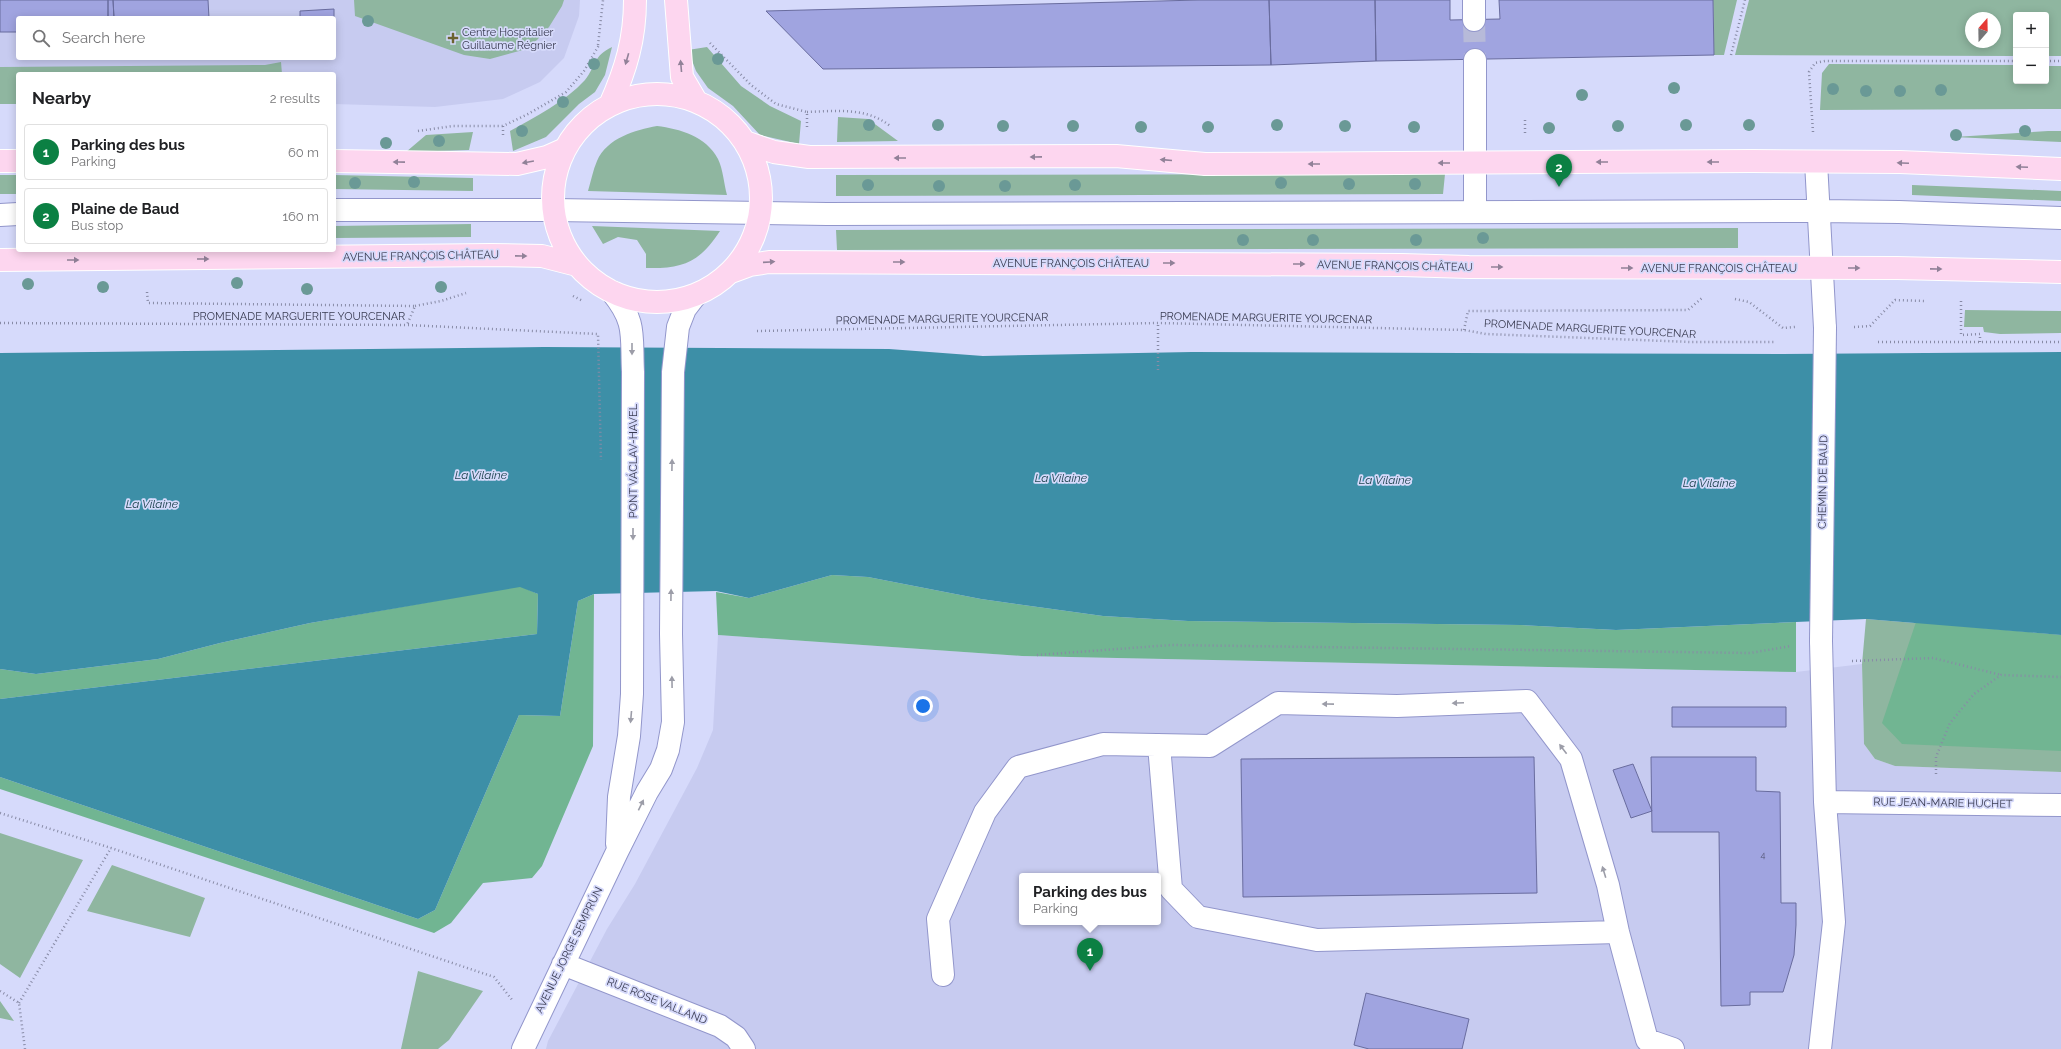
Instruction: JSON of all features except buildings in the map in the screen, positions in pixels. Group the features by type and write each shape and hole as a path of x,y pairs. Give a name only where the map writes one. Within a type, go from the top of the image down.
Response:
{"main road":[{"path":"610,105 621,81 633,39 635,0"},
{"path":"676,0 682,77 696,101"},
{"path":"652,94 675,95 696,101 710,108 723,118 745,142 754,158 760,176 762,195 760,214 753,239 740,262 731,272 714,286 695,296 678,300 644,302 612,292 587,276 577,265 562,241 553,210 554,180 565,149 584,123 610,105 631,97 652,94"},
{"path":"745,142 774,152 826,158 1116,156 1205,164 1900,162 2061,169"},
{"path":"336,161 517,164 547,157 565,149"},
{"path":"0,161 16,161"},
{"name":"AVENUE FRANÇOIS CHÂTEAU","path":"0,260 491,255 542,256 577,265"},
{"name":"AVENUE FRANÇOIS CHÂTEAU","path":"731,272 750,264 769,262 1378,265 1469,268 1822,268 2061,272"}],"street":[{"path":"1475,60 1475,212"},
{"name":"CHEMIN DE BAUD","path":"1816,162 1825,328 1821,652 1825,802 1834,922 1820,1049"},
{"path":"336,210 553,210 760,214 1819,211 1899,212 2061,218"},
{"path":"0,215 16,214"},
{"path":"0,251 34,260"},
{"name":"PONT VÁCLAV-HAVEL","path":"612,292 624,308 632,326 632,636"},
{"name":"AVENUE JORGE SEMPRÚN","path":"523,1049 533,1025 617,852 647,792 661,769 668,750 673,722 671,634 673,372 678,327 686,309 695,296"},
{"name":"AVENUE JORGE SEMPRÚN","path":"617,852 619,797 632,715 632,636"},
{"path":"943,975 938,919 985,812 1018,767 1103,744 1210,746 1278,703 1397,706 1527,701 1571,759 1608,885 1640,1045 1673,1049"},
{"path":"1159,745 1171,889 1198,917 1317,940 1618,932"},
{"name":"RUE JEAN-MARIE HUCHET","path":"1825,802 2061,805"},
{"name":"RUE ROSE VALLAND","path":"563,964 720,1026 736,1037 744,1049"}],"path":[{"path":"503,139 503,126 528,114 566,92 584,71 598,45 599,21 603,0"},
{"path":"1731,55 1745,0"},
{"path":"703,43 710,43 751,85 776,104 807,112 808,132"},
{"path":"598,45 604,45"},
{"path":"1812,124 1809,72 1815,63 1825,61 2013,61"},
{"path":"2049,61 2061,61"},
{"path":"147,292 148,303 414,306 441,301 466,293"},
{"path":"572,294 585,302"},
{"path":"1464,330 1468,311 1688,310 1703,297"},
{"path":"1729,298 1749,302 1783,328 1799,327"},
{"path":"1849,327 1870,326 1895,300 1932,301"},
{"path":"1954,301 1961,301 1961,334 1980,334 1980,343"},
{"path":"407,325 414,306"},
{"name":"PROMENADE MARGUERITE YOURCENAR","path":"0,323 407,325 526,329 598,334 601,461"},
{"path":"1158,323 1158,370"},
{"name":"PROMENADE MARGUERITE YOURCENAR","path":"757,331 1158,323 1464,330 1486,334 1683,342 1775,342"},
{"path":"1878,342 2061,342"},
{"path":"1037,655 1171,645 1750,653 1821,652 1932,658 2001,675 2061,677"},
{"path":"1935,803 1936,758 1950,723 1974,694 2001,675"},
{"path":"0,813 111,848 494,977 533,1025"},
{"path":"25,1049 19,1003 111,848"},
{"path":"0,991 19,1003"}],"shaded area":[{"name":"Centre Hospitalier Guillaume Régnier","path":"0,0 580,0 579,16 564,58 540,82 503,99 435,107 336,104 336,72 16,72 16,104 0,104"},
{"path":"718,635 1022,656 1796,672 1862,664 1864,744 1875,759 1895,766 2061,772 2061,1049 546,1049 548,1041 607,929 635,884 697,768 713,730"}],"green space":[{"path":"354,0 564,0 549,27 537,40 523,50 490,59 464,55 355,16"},
{"path":"1713,0 1737,0 1724,55 1714,55"},
{"path":"1749,0 2061,0 2061,56 2049,56 2049,12 2013,12 2013,56 1735,55"},
{"path":"612,47 605,75 595,92 579,104 546,137 513,151 510,131 549,108 577,88 589,75 601,54"},
{"path":"707,47 741,86 770,106 801,121 799,144 760,135 733,106 708,88 696,71 688,50"},
{"path":"281,62 282,72 16,72 16,104 0,104 0,67 265,65"},
{"path":"1829,64 2013,65 2013,84 2049,84 2049,66 2061,66 2061,109 1820,110 1822,73"},
{"path":"838,117 868,119 898,141 837,142"},
{"path":"657,126 675,129 692,135 707,145 713,151 720,163 727,195 588,191 597,161 608,146 622,136"},
{"path":"2048,131 2061,131 2061,142 1954,137"},
{"path":"473,132 469,150 406,152 426,135"},
{"path":"1445,174 1443,194 836,196 836,175"},
{"path":"0,175 16,175 16,194 0,194"},
{"path":"336,175 473,178 473,191 336,189"},
{"path":"1912,185 2061,191 2061,201 1912,195"},
{"path":"471,224 471,237 336,238 336,226"},
{"path":"592,226 720,231 713,242 698,257 689,262 670,267 646,268 646,254 637,240 618,237 603,244"},
{"path":"1738,228 1738,248 837,250 836,230"},
{"path":"1965,310 2061,311 2061,333 2000,334 1984,332 1983,327 1964,327"},
{"path":"832,575 868,577 981,599 1103,616 1188,621 1520,625 1616,630 1796,622 1796,672 1022,656 718,635 716,592 749,598"},
{"path":"520,586 538,594 537,634 0,699 0,669 36,674 158,659 220,643 310,623"},
{"path":"594,594 593,746 542,866 532,878 483,883 451,923 434,933 0,789 0,777 418,919 435,910 519,715 560,716 578,601"},
{"path":"1866,619 2061,635 2061,772 1895,766 1875,759 1864,744 1862,664"},
{"path":"1916,622 2061,635 2061,751 1902,744 1882,723"},
{"path":"0,833 83,860 20,978 0,964"},
{"path":"112,865 205,898 190,937 87,911"},
{"path":"418,971 483,991 449,1040 438,1049 401,1049"},
{"path":"0,1001 14,1021 0,1018"}],"water":[{"name":"La Vilaine","path":"544,347 889,349 983,356 1192,352 1782,354 2061,352 2061,635 1866,619 1616,630 1520,625 1188,621 1103,616 981,599 868,577 832,575 749,598 716,591 594,594 578,601 560,716 519,715 435,910 418,919 0,777 0,699 537,634 538,594 520,587 310,623 220,643 158,659 36,674 0,669 0,353"}],"tunnel":[{"path":"1474,20 1475,60"}],"place":[{"name":"Centre Hospitalier Guillaume Régnier","path":"453,38"},
{"name":"Plaine de Baud","path":"1559,187"},
{"name":"Parking des bus","path":"1090,971"}]}
